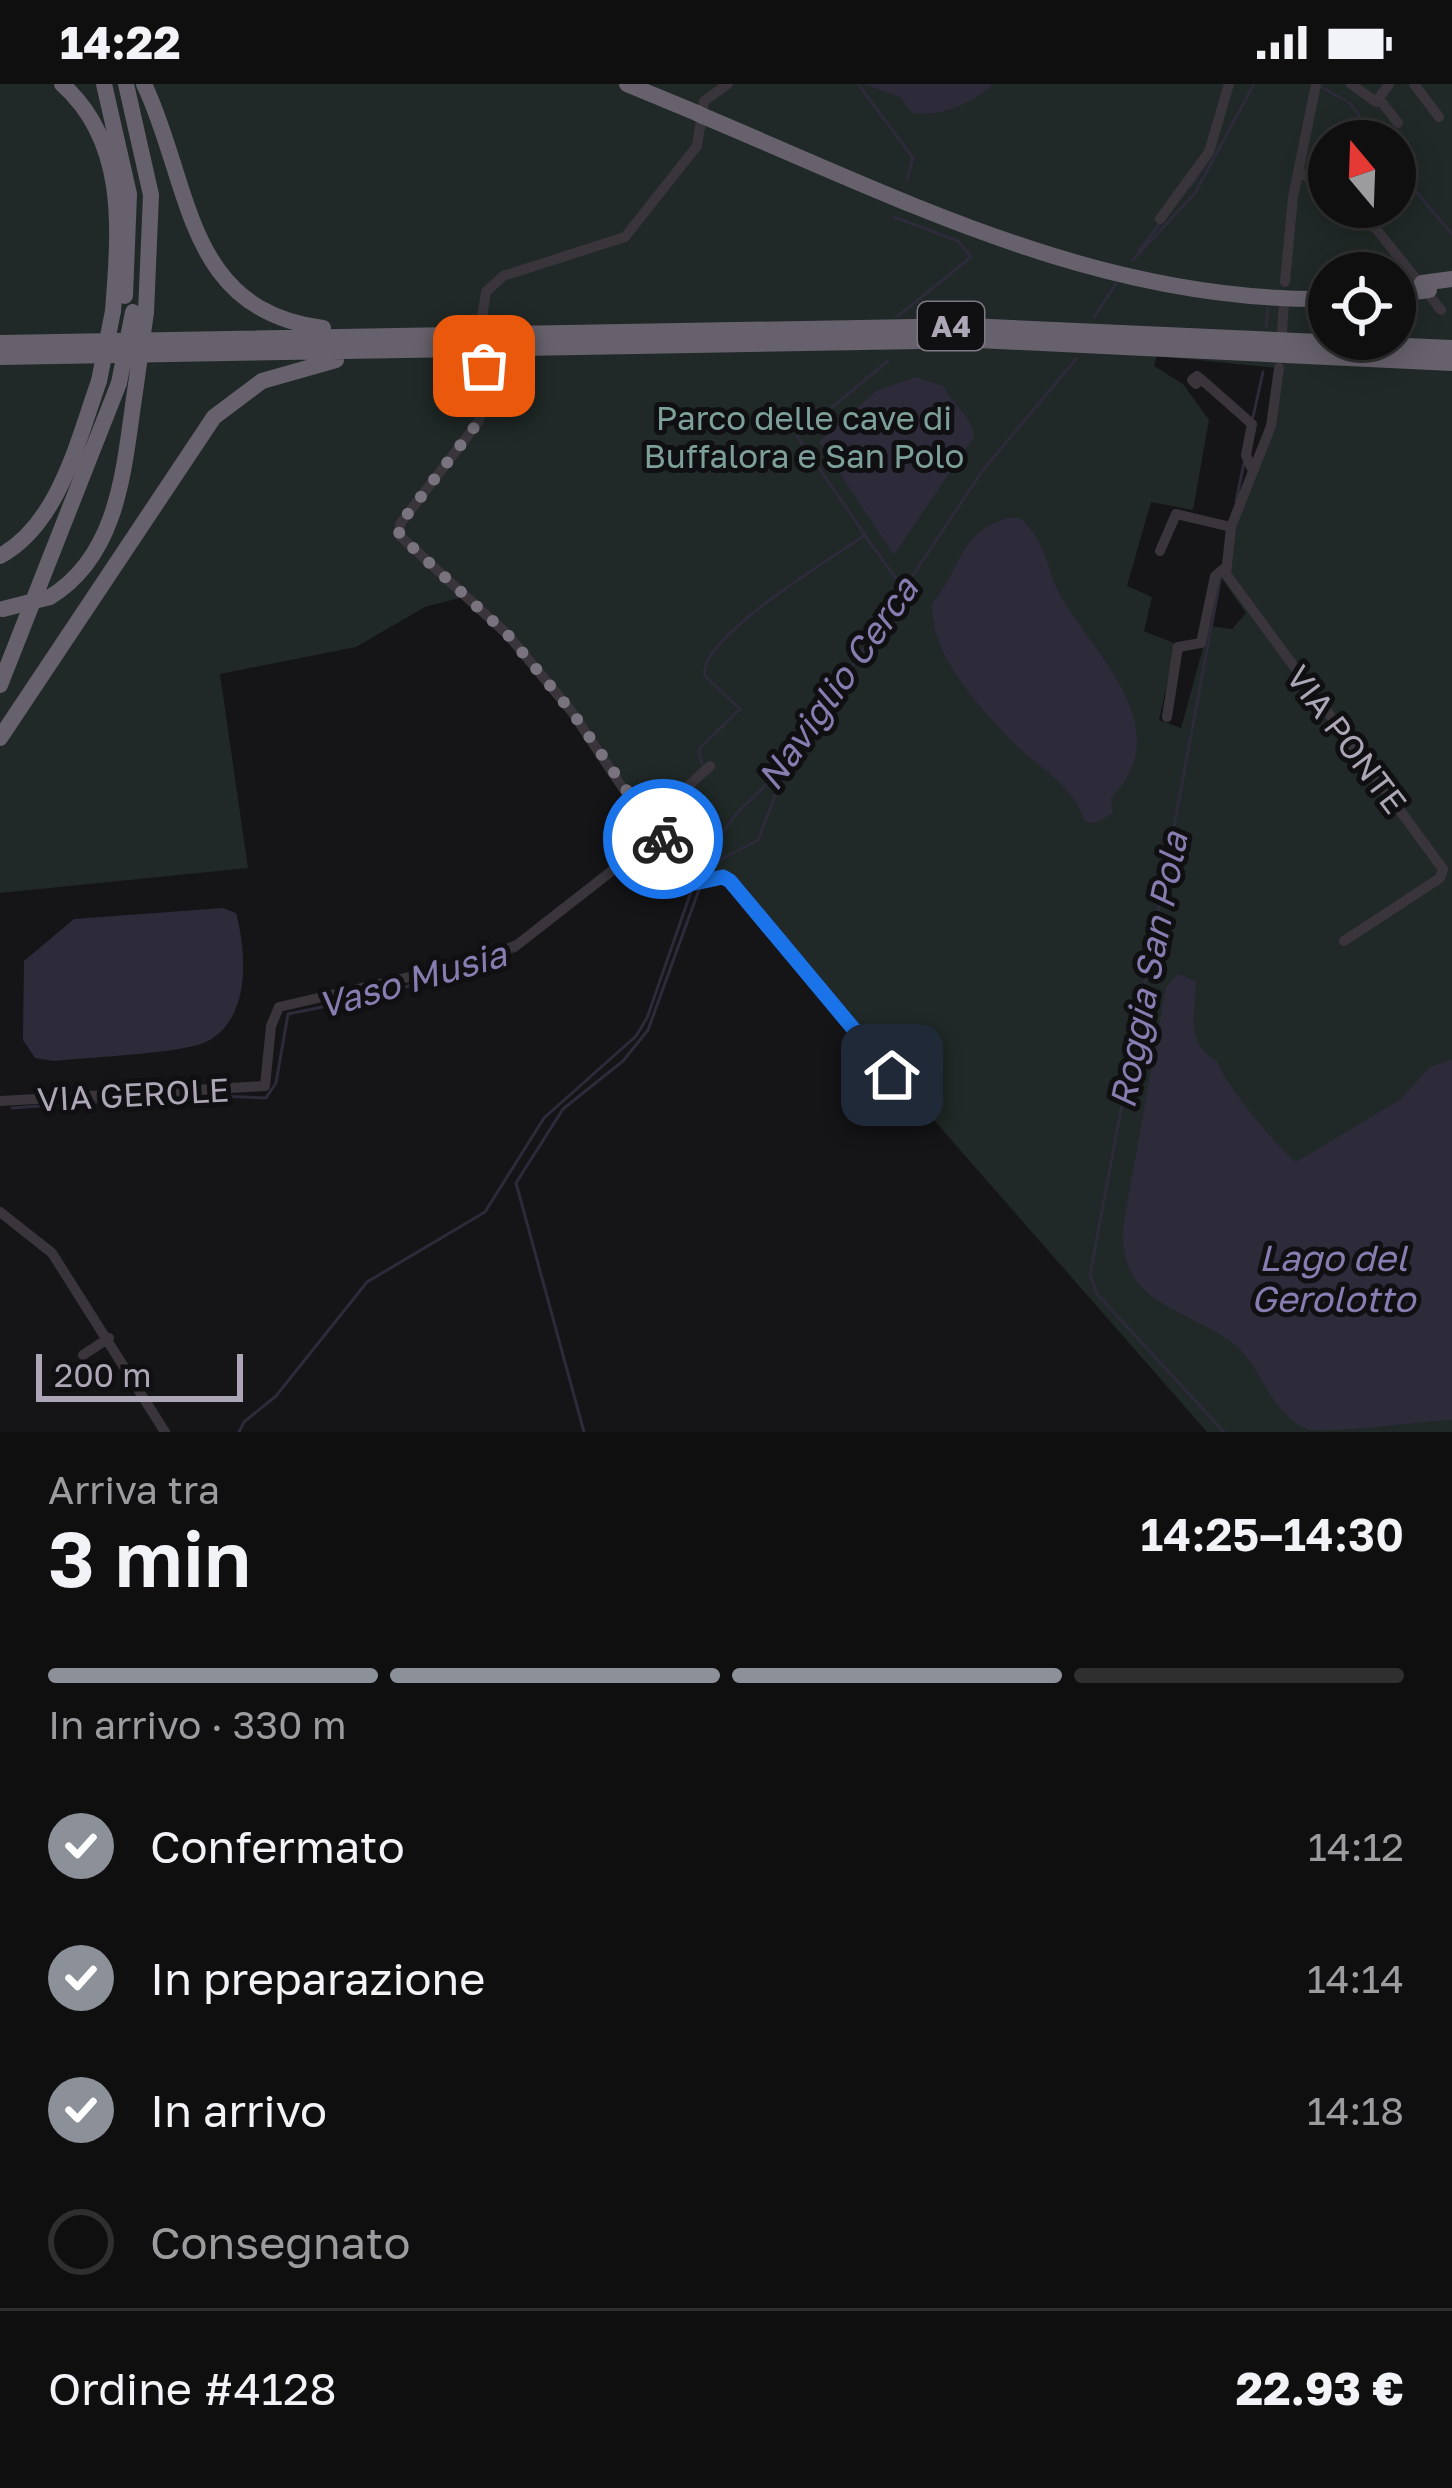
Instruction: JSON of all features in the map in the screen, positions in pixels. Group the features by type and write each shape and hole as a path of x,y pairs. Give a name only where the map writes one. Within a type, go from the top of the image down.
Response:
{"highway":[{"path":"62,84 91,120 111,166 129,311"},
{"path":"91,84 120,136"},
{"path":"104,84 120,136 130,227 129,311"},
{"path":"114,84 138,193 129,311"},
{"path":"2,608 50,597 87,567 110,523 116,383 151,195 126,84"},
{"path":"144,84 198,239 243,298 303,326 450,341"},
{"path":"627,84 1077,258 1211,285 1308,292"},
{"path":"646,84 701,111"},
{"path":"1416,288 1452,283"},
{"name":"A4","path":"2,350 969,326 1452,347"},
{"name":"A4","path":"2,350 26,342 978,340 1452,363"},
{"path":"0,738 199,434 229,403 262,381 305,365 450,341"},
{"path":"0,556 22,540 48,507 116,383"},
{"path":"0,656 116,383"},
{"path":"0,686 116,383"}],"street":[{"path":"728,84 704,101 697,146 625,237 503,275 486,292 482,318 485,399 479,421 397,530 464,592 572,712 649,828 696,880 723,877 730,881 892,1075"},
{"path":"1160,220 1209,152 1228,84"},
{"path":"1352,84 1371,101 1380,100"},
{"path":"1380,100 1388,84"},
{"path":"1414,84 1439,117"},
{"path":"1285,282 1299,171 1316,87"},
{"path":"1380,100 1396,120"},
{"path":"1299,171 1308,178"},
{"path":"1375,228 1441,310"},
{"path":"1282,332 1284,304"},
{"path":"1167,717 1178,647 1201,643 1215,576 1227,566 1231,527 1278,400 1279,368"},
{"path":"1201,379 1252,424 1246,455 1251,467"},
{"path":"1160,551 1176,514 1231,527"},
{"name":"VIA PONTE","path":"1227,566 1228,580 1443,869 1440,878 1344,941"},
{"path":"649,828 710,766"},
{"name":"VIA GEROLE","path":"0,1101 265,1086 272,1017 279,1007 470,963 517,945 627,859 649,828"},
{"path":"0,1212 52,1253 165,1432"},
{"path":"83,1355 109,1338"}],"green space":[{"name":"Parco delle cave di Buffalora e San Polo","path":"0,84 1452,84 1452,1432 1207,1432 721,877 691,878 571,703 467,596 425,607 356,647 220,674 248,868 0,893","holes":["1157,356 1277,368 1269,426 1228,529 1222,579 1246,613 1232,629 1209,626 1181,728 1159,720 1176,644 1144,631 1152,597 1127,586 1151,502 1193,510 1209,420 1183,384 1154,366"]}],"water":[{"path":"863,84 994,84 956,108 923,114 912,113 900,97"},
{"path":"916,377 944,386 970,422 974,437 894,555 819,442 876,391"},
{"path":"1020,518 1037,539 1063,600 1112,671 1135,721 1137,747 1130,773 1111,798 1113,813 1096,823 1085,822 1063,786 983,710 947,659 933,622 932,603 968,544 990,525"},
{"path":"223,908 236,913 243,966 238,1002 221,1032 206,1042 176,1049 54,1061 35,1058 23,1040 24,961 74,919"},
{"name":"Lago del Gerolotto","path":"1178,974 1196,981 1194,1026 1200,1046 1296,1162 1401,1099 1430,1067 1452,1059 1452,1420 1309,1430 1284,1412 1230,1341 1154,1298 1129,1269 1124,1221 1166,987"}],"waterway":[{"name":"Vaso Musia","path":"858,84 913,158 907,179"},
{"path":"1133,260 1195,193 1254,84"},
{"path":"1321,87 1350,103 1362,120"},
{"name":"Naviglio Cerca","path":"1190,187 1205,165"},
{"path":"1416,192 1452,234"},
{"name":"Vaso Musia","path":"894,217 958,241 971,257 898,316"},
{"name":"Naviglio Cerca","path":"1138,252 1161,222"},
{"name":"Naviglio Cerca","path":"1094,317 1116,284"},
{"name":"Roggia San Pola","path":"1266,327 1268,308"},
{"name":"Naviglio Cerca","path":"696,877 701,861 737,813 788,763 983,470 1076,359"},
{"name":"Vaso Musia","path":"702,764 699,749 740,709 705,676 708,660 743,621 865,535 797,436 888,361"},
{"name":"Roggia San Pola","path":"1253,417 1263,372"},
{"name":"Roggia San Pola","path":"1236,501 1244,463"},
{"name":"Vaso Musia","path":"866,537 905,591"},
{"name":"Roggia San Pola","path":"1221,575 1090,1275 1097,1294 1224,1432"},
{"path":"705,875 716,862 758,840 787,765"},
{"path":"584,1432 516,1183 563,1109 623,1061 648,1030 701,884"},
{"name":"Naviglio Cerca","path":"239,1432 244,1422 276,1396 367,1282 485,1212 544,1118 636,1036 647,1018 693,886"},
{"name":"Vaso Musia","path":"12,1108 190,1095 266,1098 276,1083 288,1014 381,995 517,950"}],"way so far":[{"path":"484,366 485,399 479,421 397,530 401,539 508,635 572,712 641,811 650,832 663,839"}],"route":[{"path":"663,839 695,883 723,877 730,881 892,1075"}]}
